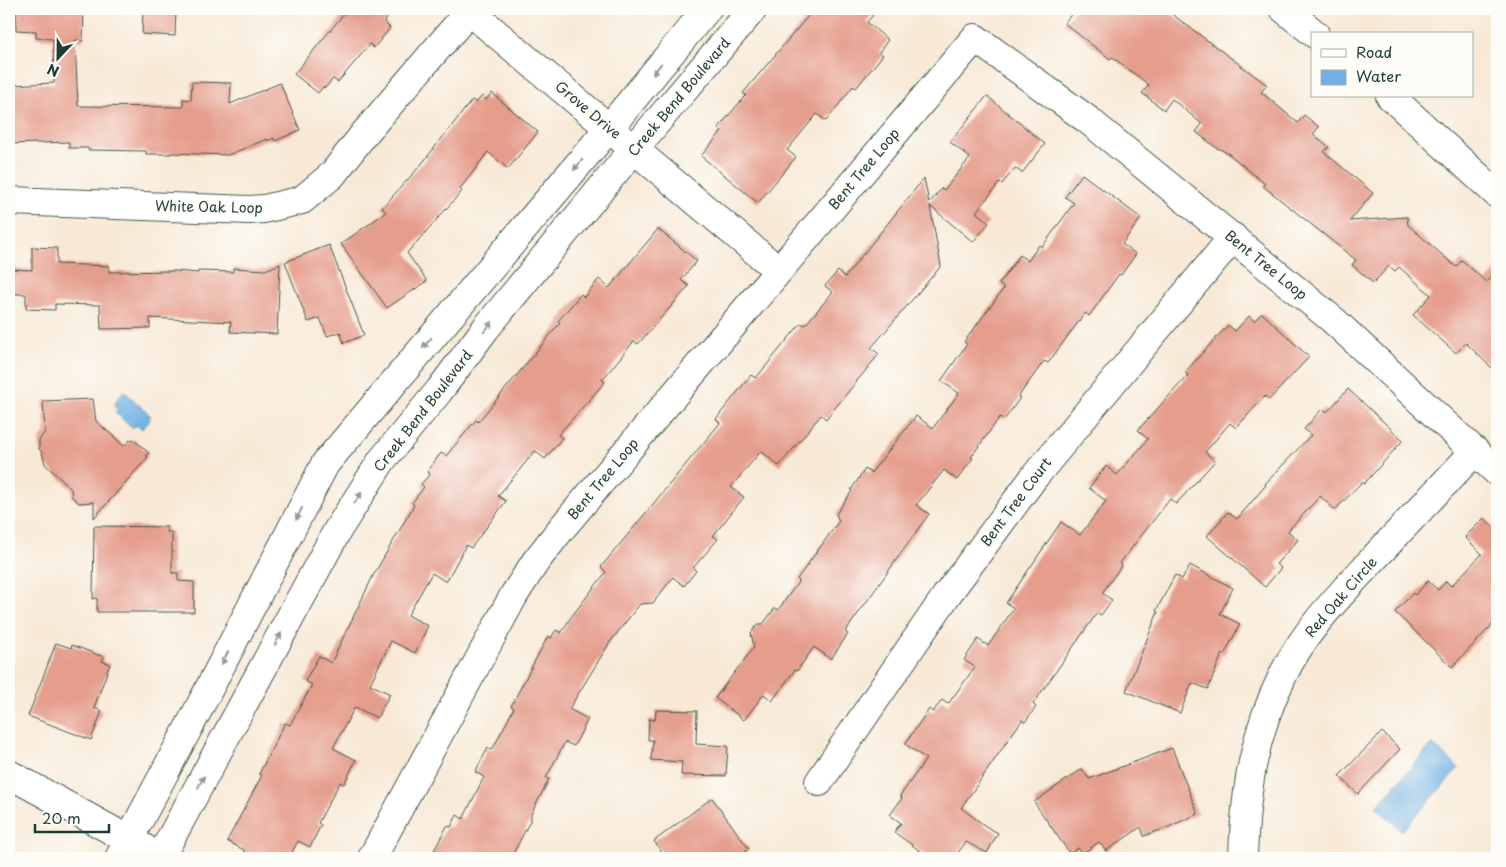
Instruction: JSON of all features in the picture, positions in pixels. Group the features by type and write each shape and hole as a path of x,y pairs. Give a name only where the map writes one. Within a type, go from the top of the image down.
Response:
{"street":[{"name":"Grove Drive","path":"469,9 778,270"},
{"name":"White Oak Loop","path":"9,201 250,210 264,209 302,200 332,175 469,9"},
{"path":"123,849 197,712 325,464 707,9"},
{"name":"Creek Bend Boulevard","path":"162,858 337,531 382,460 439,391 486,328 753,9"},
{"path":"1284,9 1313,32"},
{"name":"Bent Tree Loop","path":"372,858 514,595 536,561 561,528 975,38 1088,120 1333,320 1497,472"},
{"path":"1392,98 1497,194"},
{"name":"Bent Tree Court","path":"819,782 946,596 1034,476 1232,237"},
{"name":"Red Oak Circle","path":"1243,858 1244,819 1249,775 1259,733 1284,673 1306,636 1332,603 1475,451"},
{"path":"9,774 123,849 162,858"}],"water":[{"path":"124,391 151,416 142,429 136,425 133,429 115,412 118,410 114,406 115,402"},
{"path":"1432,744 1459,768 1402,831 1376,807"}],"building":[{"path":"16,9 84,9 83,41 75,40 78,106 183,107 183,99 191,100 192,82 231,83 230,104 280,83 300,130 275,141 274,138 267,141 267,139 228,155 146,154 146,151 88,150 88,148 69,148 69,142 9,144 9,85 54,83 53,39 36,38 36,31 16,30"},
{"path":"143,9 176,9 175,36 142,34"},
{"path":"348,9 394,9 384,22 390,28 374,48 370,44 338,82 333,79 318,93 294,74"},
{"path":"814,9 878,9 867,22 888,40 879,52 883,55 856,88 853,86 826,121 817,114 787,150 796,157 758,203 701,156 722,131 718,128 746,95 743,93"},
{"path":"1076,9 1165,9 1267,85 1261,92 1298,123 1304,115 1319,127 1313,134 1329,147 1324,152 1373,193 1350,221 1407,217 1408,225 1456,267 1462,260 1486,282 1497,269 1497,373 1466,343 1456,353 1413,315 1431,295 1399,267 1395,271 1389,266 1373,283 1352,265 1356,260 1263,186 1265,184 1229,154 1218,149 1196,132 1202,124 1172,99 1164,110 1142,93 1149,85 1112,57 1110,59 1064,23"},
{"path":"492,93 538,132 508,169 488,152 460,189 462,191 407,253 427,281 387,308 341,244 386,212 382,208 420,166 472,100 476,103 482,96 486,100"},
{"path":"987,96 1045,144 1022,173 1015,168 1002,184 1000,182 976,212 989,223 973,242 930,206 941,266 871,348 879,354 826,419 821,415 779,466 761,451 731,487 744,497 713,536 718,539 693,568 696,571 684,586 673,577 653,603 640,604 610,642 569,709 588,719 574,746 565,742 546,778 549,779 511,858 430,858 447,826 451,827 457,815 463,819 484,777 475,772 488,748 492,750 514,708 511,706 548,636 551,638 556,630 561,633 606,572 601,567 720,423 716,419 751,375 756,378 801,323 805,325 833,292 825,286 838,271 845,277 924,178 929,203 942,188 944,190 970,158 950,142"},
{"path":"1082,174 1141,218 1122,244 1136,254 1089,316 1085,313 1048,363 1044,361 1004,420 1000,417 957,480 944,470 916,505 929,514 845,632 848,634 831,659 814,647 772,701 764,694 744,720 715,698 754,647 751,633 758,624 763,624 775,608 778,610 799,581 797,579 839,521 836,514 865,469 871,473 916,416 933,428 959,393 941,381 967,344 964,342 1004,288 999,284 1020,255 1028,261 1039,245 1042,247 1074,203 1065,197"},
{"path":"658,229 697,261 681,280 689,286 638,344 634,341 602,380 605,382 558,435 562,438 545,459 535,451 498,496 506,501 471,548 466,545 446,582 432,573 408,615 428,626 415,653 391,641 370,684 390,694 377,718 355,707 333,748 356,760 344,784 340,782 318,823 321,825 310,847 298,841 289,858 247,856 244,850 227,841 262,775 259,774 285,723 290,725 312,685 305,681 319,656 331,663 373,576 414,505 412,503 424,487 421,484 430,474 427,471 441,453 446,456 476,420 478,422 560,323 558,321 581,294 584,297 599,279 609,288"},
{"path":"329,245 364,335 344,343 340,332 327,336 320,318 308,322 285,262"},
{"path":"32,247 57,248 57,264 109,266 109,272 233,272 233,268 265,270 280,264 277,334 230,332 231,322 150,318 150,328 101,329 100,305 55,304 55,310 26,309 26,294 9,294 9,269 32,270"},
{"path":"1262,313 1309,357 1269,400 1265,396 1236,428 1230,423 1205,452 1215,461 1176,504 1170,499 1120,563 1122,565 1102,593 1112,600 1101,615 1097,613 1033,704 1036,707 1025,722 1022,720 961,808 998,833 987,853 966,842 954,858 930,858 894,832 901,823 890,815 902,798 900,796 926,759 905,744 929,709 933,712 942,700 948,704 975,667 964,660 978,639 988,646 1014,608 1006,603 1061,522 1080,535 1106,501 1089,488 1106,466 1117,475 1148,439 1138,430 1188,375 1185,372 1228,325 1235,331 1249,316 1254,321"},
{"path":"1348,389 1403,440 1364,484 1362,482 1335,510 1320,496 1288,531 1298,540 1276,564 1281,568 1265,587 1207,536 1228,512 1237,519 1265,484 1311,435 1304,429 1323,408 1327,412"},
{"path":"93,399 96,421 124,446 133,439 149,453 146,456 148,457 94,518 94,502 79,503 72,497 71,489 45,464 42,452 39,449 39,440 45,432 43,401"},
{"path":"1484,518 1497,530 1497,620 1452,667 1395,612 1413,593 1415,595 1428,581 1438,590 1446,581 1451,586 1482,554 1465,537"},
{"path":"94,526 167,527 167,532 172,532 172,573 178,573 178,581 194,582 194,612 97,612 97,598 93,599"},
{"path":"1190,565 1233,588 1220,614 1240,624 1224,655 1222,654 1208,689 1192,683 1180,713 1126,691 1158,612 1156,611 1175,575 1182,579"},
{"path":"56,643 71,648 72,645 104,657 102,661 110,664 94,708 102,711 91,740 28,716"},
{"path":"656,710 697,711 696,744 728,746 726,776 681,775 682,762 651,760 653,740 648,740 649,719 655,720"},
{"path":"1382,732 1400,749 1358,794 1339,776"},
{"path":"1172,748 1198,814 1166,828 1144,836 1141,827 1106,851 1099,842 1082,854 1078,848 1070,854 1034,802 1082,769 1089,779"},
{"path":"712,798 749,849 736,858 666,858 654,841"}]}
